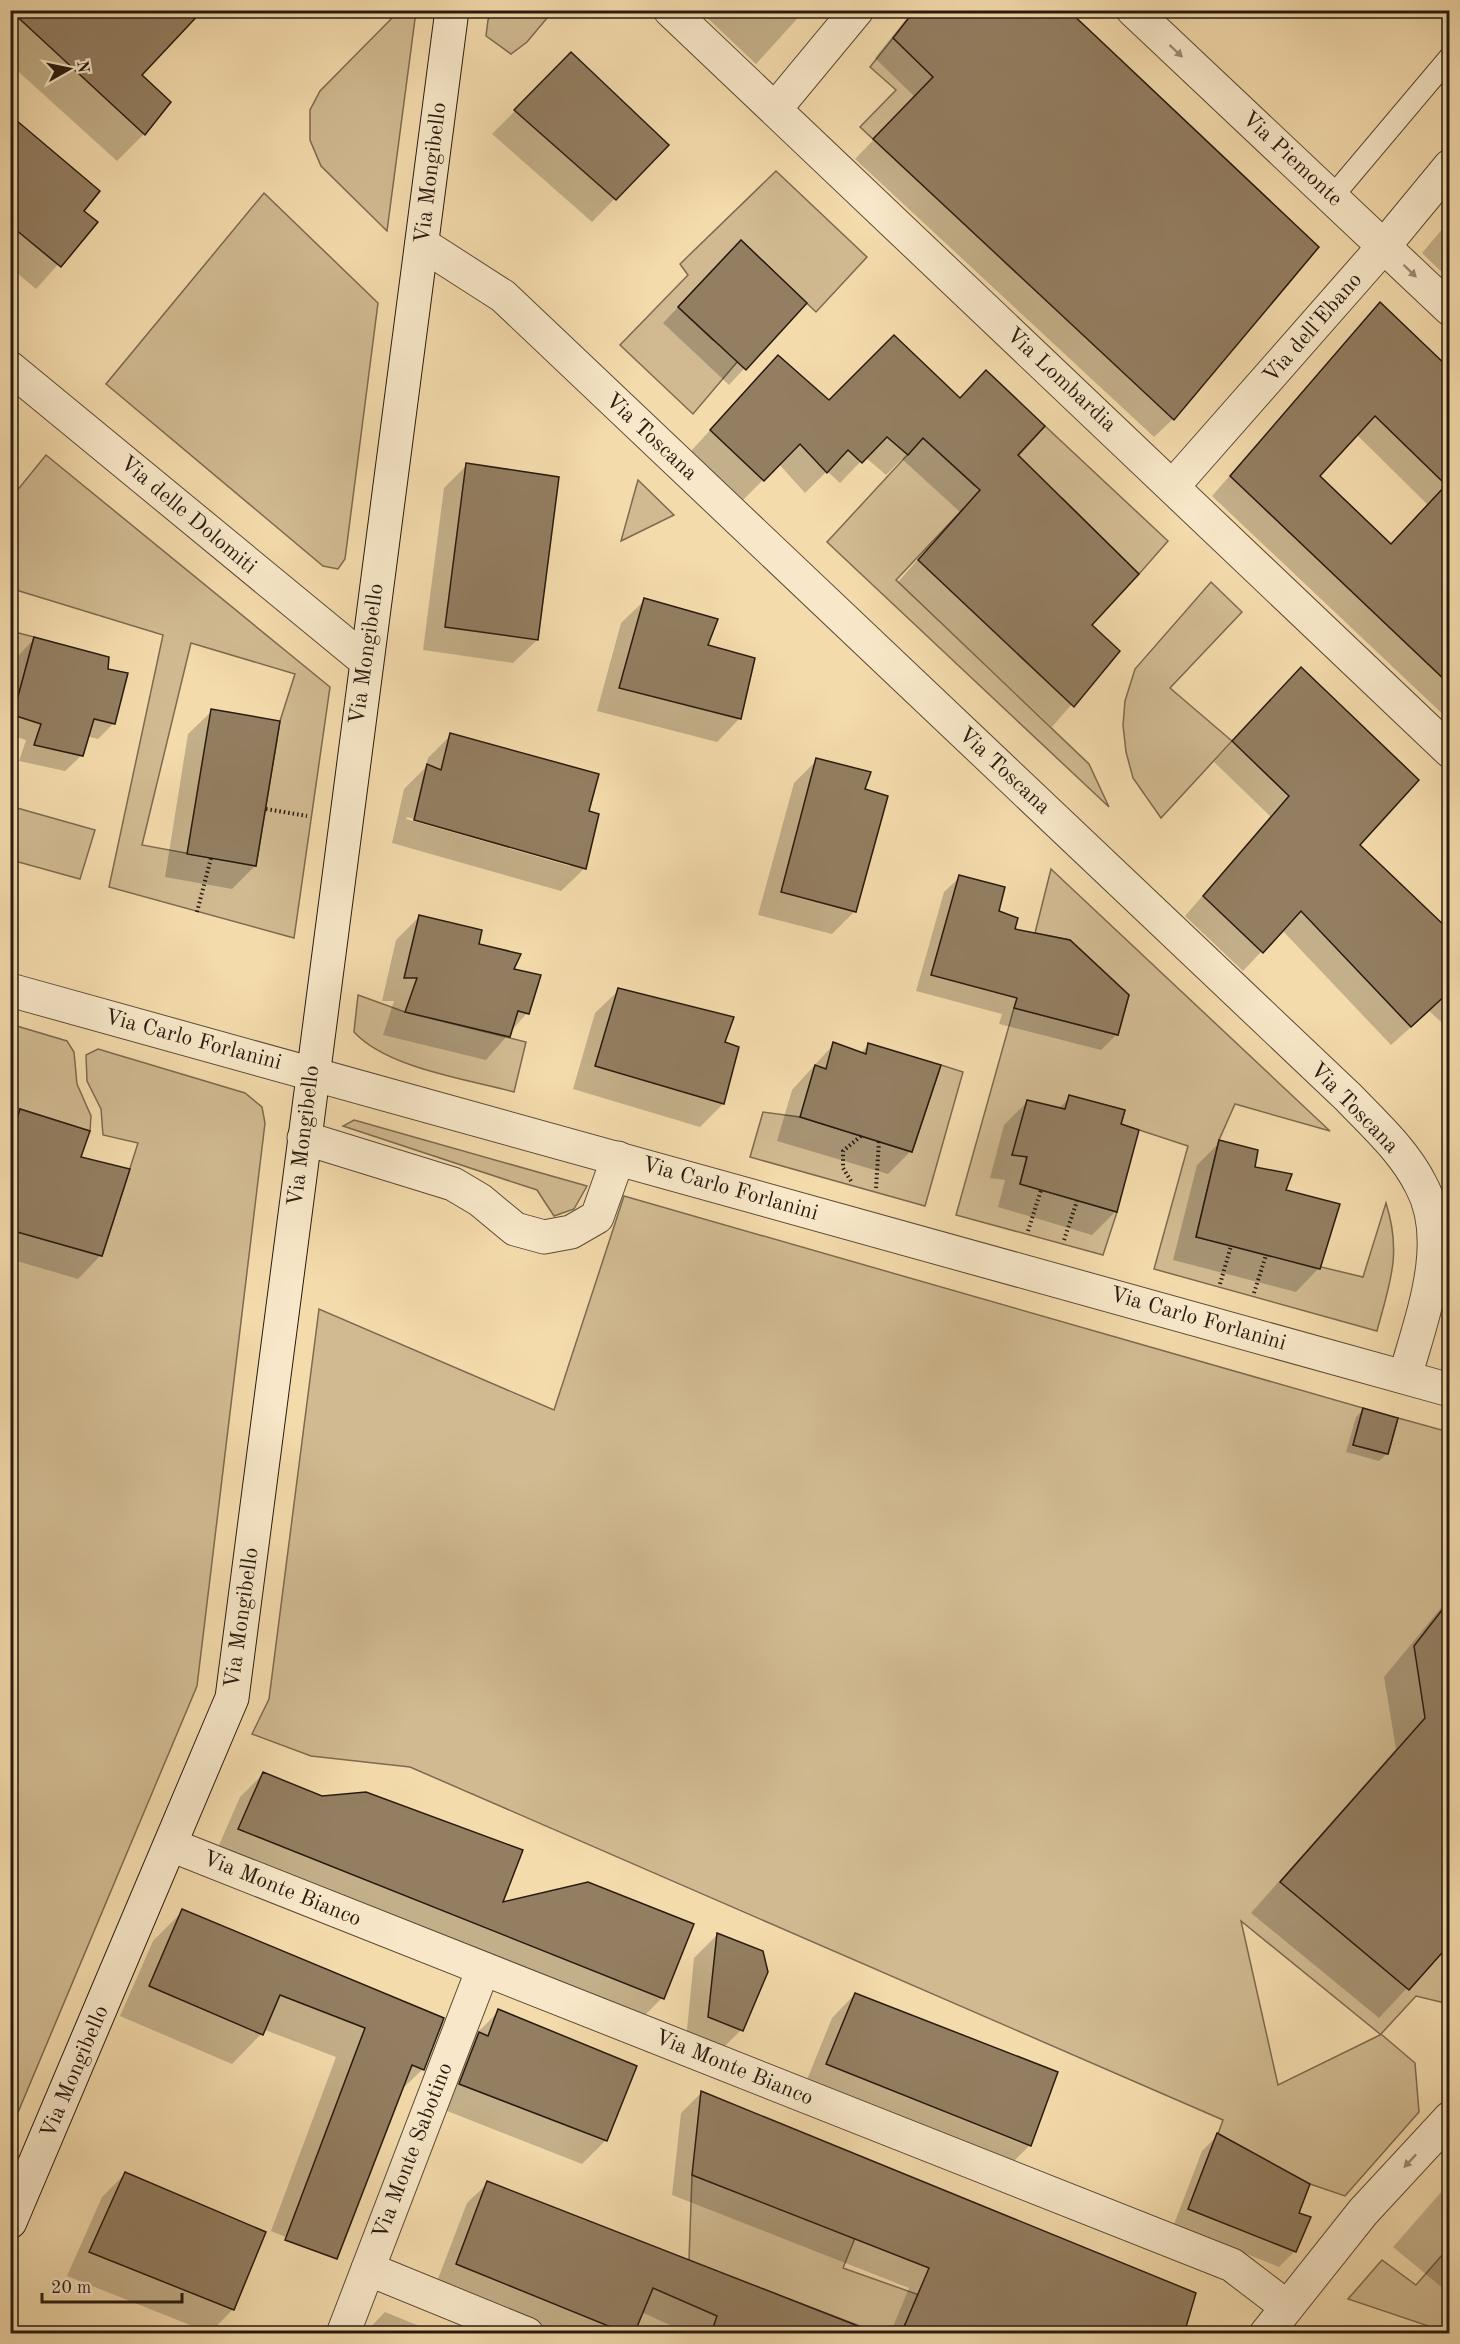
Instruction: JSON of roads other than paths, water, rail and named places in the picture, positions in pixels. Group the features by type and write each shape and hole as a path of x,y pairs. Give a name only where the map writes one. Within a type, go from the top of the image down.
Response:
{"street":[{"name":"Via Mongibello","path":"13,2209 171,1845 232,1698 452,10"},
{"name":"Via Lombardia","path":"670,10 1449,751"},
{"path":"775,109 857,10"},
{"name":"Via Piemonte","path":"1133,10 1449,309"},
{"name":"Via dell'Ebano","path":"1173,486 1384,246 1449,166"},
{"name":"Via Toscana","path":"422,244 503,296 1392,1142 1422,1186 1435,1234 1430,1286 1406,1377"},
{"name":"Via delle Dolomiti","path":"10,368 366,661"},
{"name":"Via Carlo Forlanini","path":"10,990 1449,1390"},
{"path":"304,1138 453,1184 480,1200 515,1228 544,1237 571,1232 597,1217 618,1158"},
{"name":"Via Monte Bianco","path":"171,1845 1232,2265 1287,2307"},
{"name":"Via Monte Sabotino","path":"344,2334 483,1969"},
{"path":"1266,2334 1363,2212 1449,2118"},
{"path":"368,2269 527,2334"}],"lane":[{"path":"1332,197 1449,57"}]}
